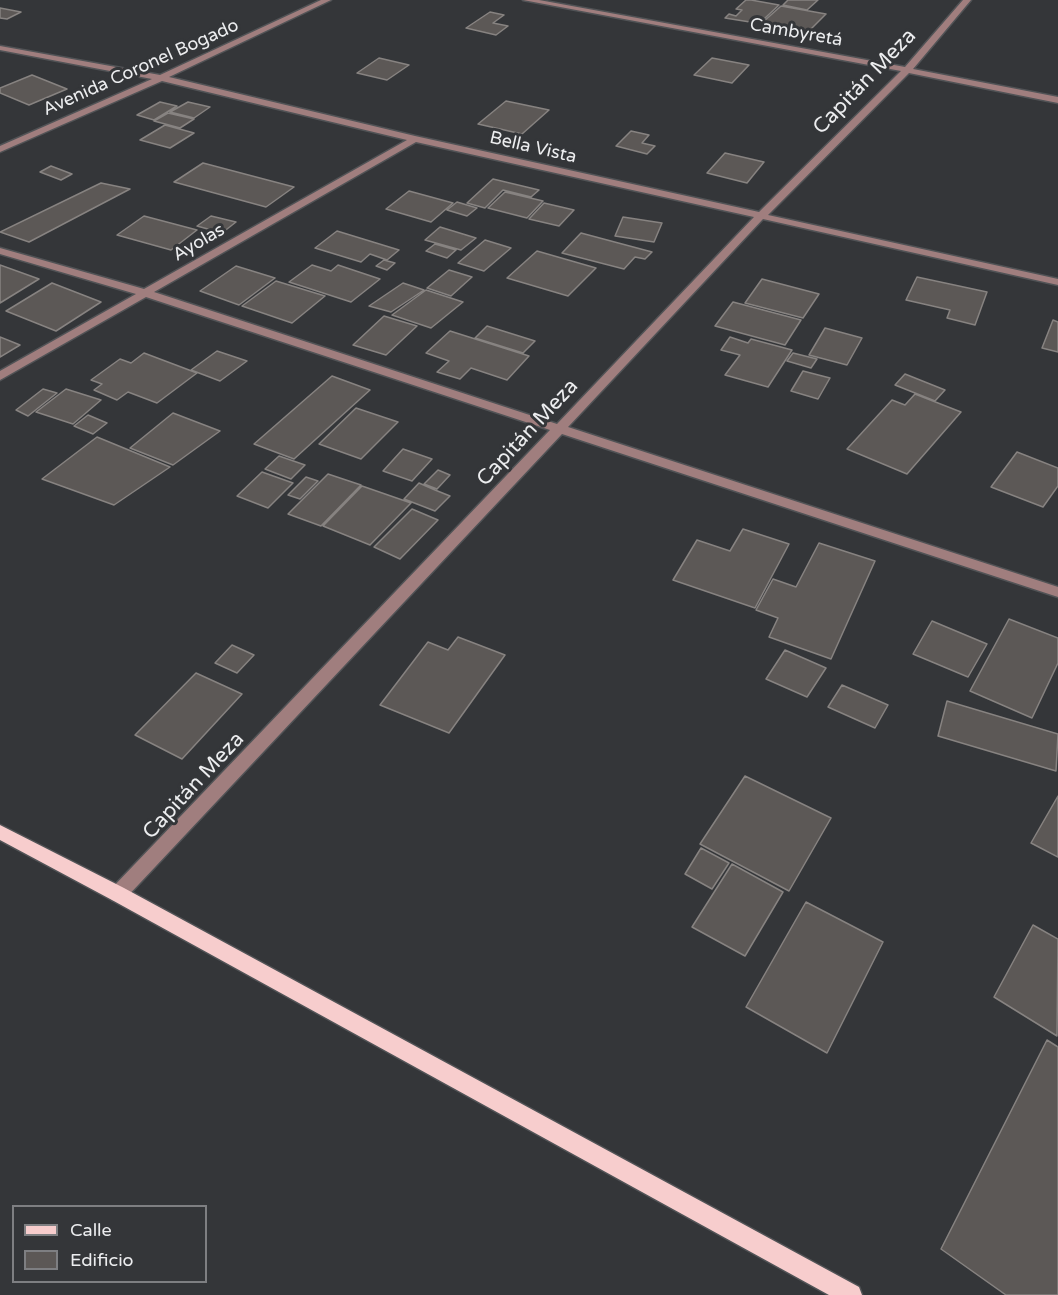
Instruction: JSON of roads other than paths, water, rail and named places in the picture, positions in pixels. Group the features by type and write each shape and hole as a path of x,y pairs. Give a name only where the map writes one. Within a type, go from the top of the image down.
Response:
{"main road":[{"path":"0,832 118,894 850,1295"}],"street":[{"name":"Avenida Coronel Bogado","path":"0,149 161,78 327,0"},
{"name":"Cambyretá","path":"527,0 1058,100"},
{"name":"Capitán Meza","path":"118,894 761,216 907,70 967,0"},
{"name":"Bella Vista","path":"0,48 161,78 415,139 1058,282"},
{"name":"Ayolas","path":"0,376 415,139"},
{"path":"0,251 145,293 1058,592"}]}
